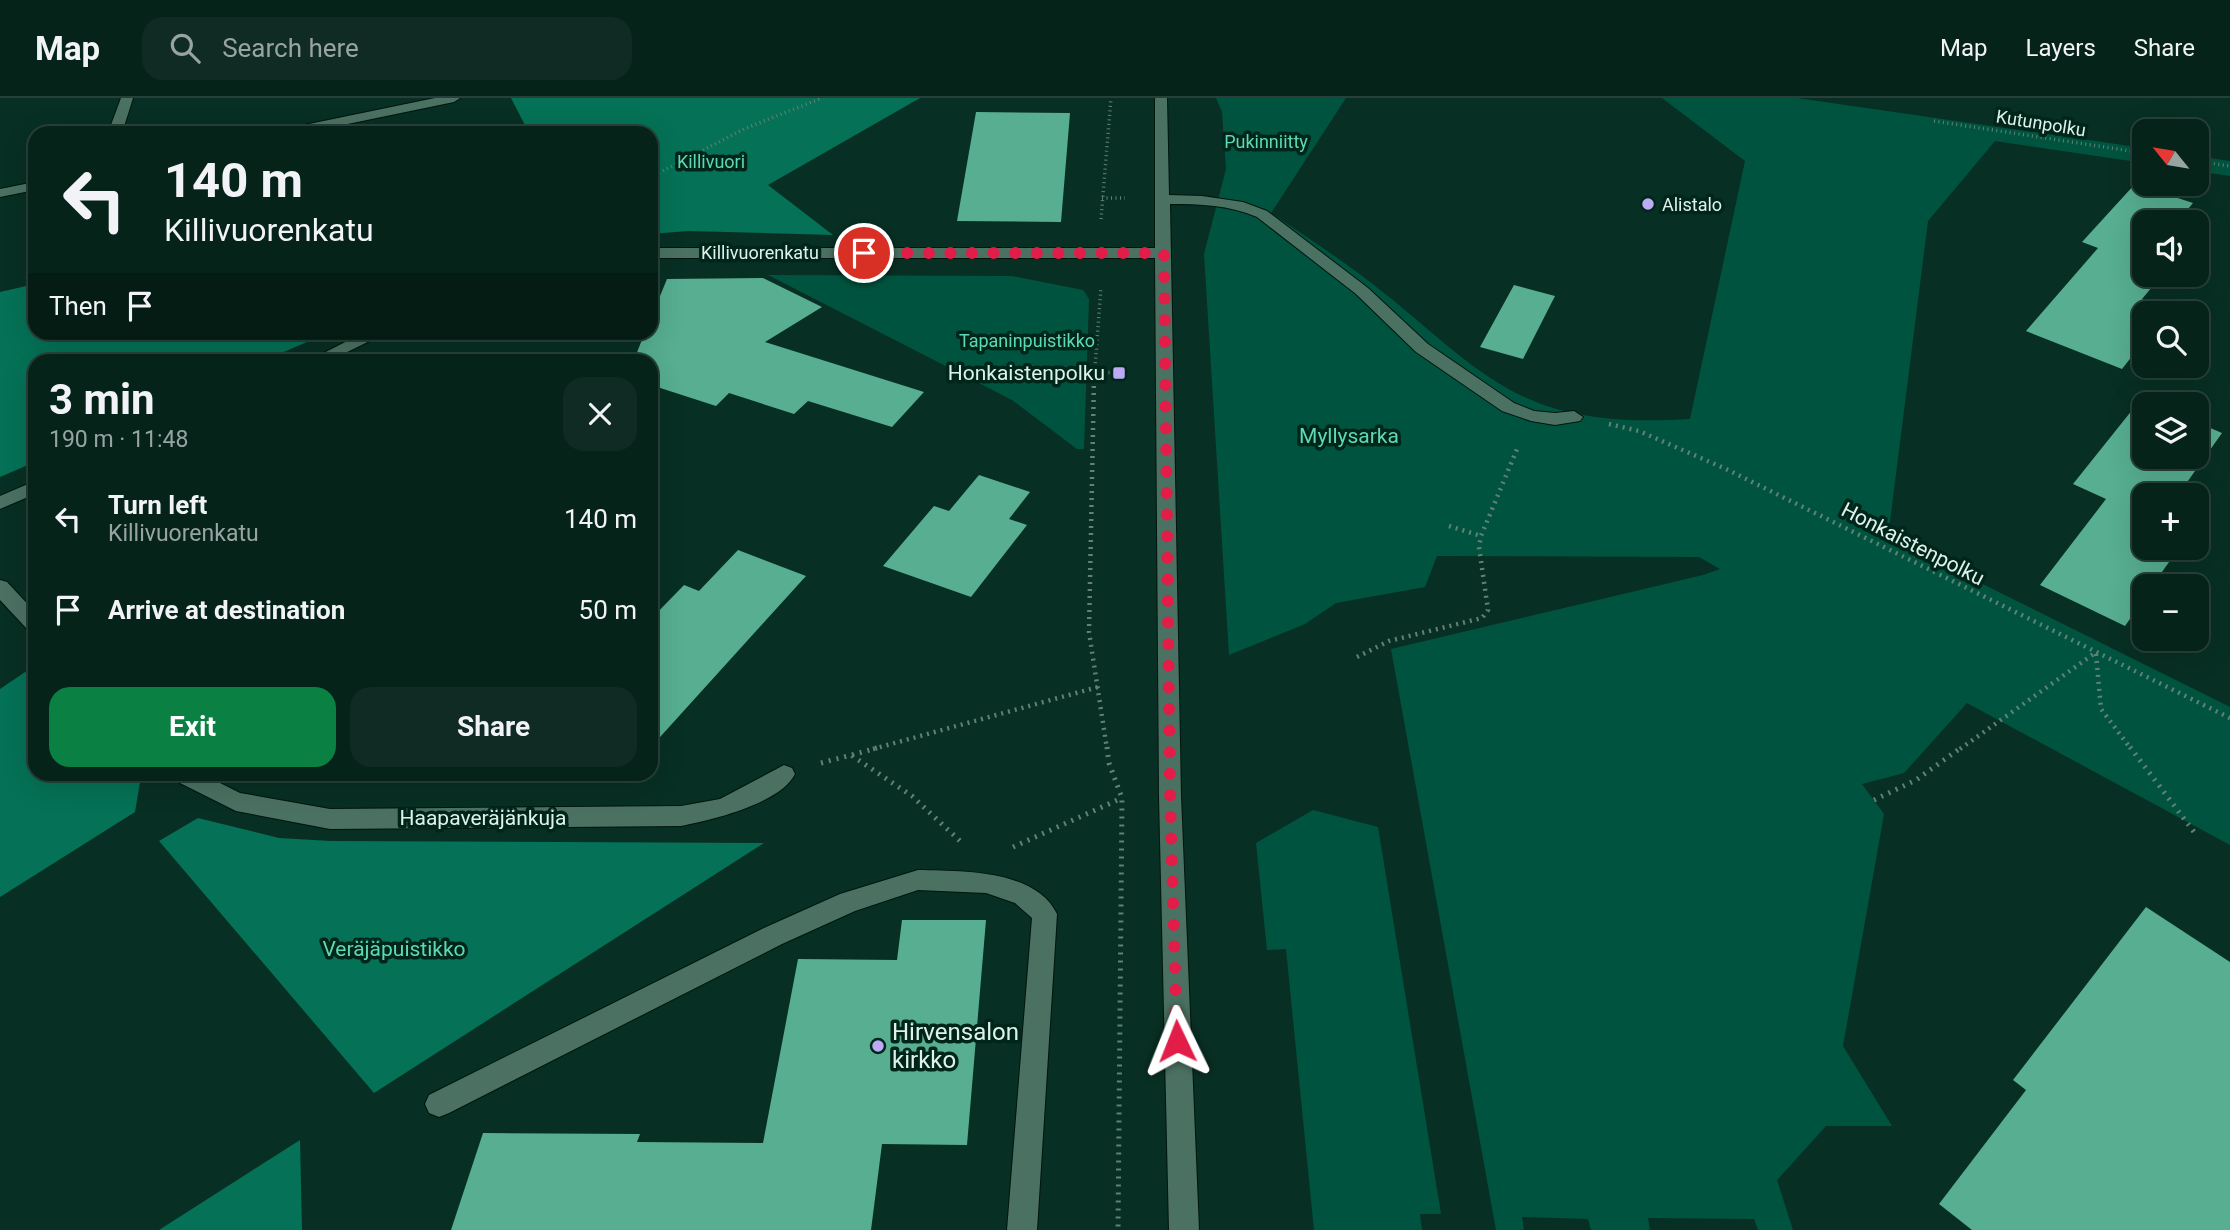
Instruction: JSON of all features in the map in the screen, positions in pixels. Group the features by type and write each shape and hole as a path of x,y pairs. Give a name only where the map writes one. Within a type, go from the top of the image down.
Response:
{"street":[{"path":"117,126 127,98"},
{"path":"319,126 454,98"},
{"path":"1161,98 1170,796 1184,1230"},
{"path":"0,193 28,187"},
{"path":"1161,199 1202,200 1243,206 1262,214 1362,291 1422,348 1508,407 1531,416 1555,419 1574,417"},
{"name":"Killivuorenkatu","path":"658,253 1164,253"},
{"path":"330,354 362,340"},
{"path":"0,503 28,490"},
{"path":"0,587 28,617"},
{"name":"Haapaveräjänkuja","path":"196,781 236,802 330,820 681,817 724,808 755,793 783,774"},
{"path":"439,1104 773,936 849,902 918,880 986,883 1023,895 1045,914 1022,1230"}],"path":[{"path":"658,173 744,128 822,98"},
{"path":"1111,98 1099,255 1101,291 1095,372 1089,632 1109,763 1122,798 1118,1230"},
{"name":"Kutunpolku","path":"1934,121 2132,151"},
{"path":"2209,163 2230,166"},
{"path":"1095,372 1119,373"},
{"path":"1357,657 1389,640 1482,618 1488,610 1479,547 1481,536 1531,416"},
{"name":"Honkaistenpolku","path":"1574,417 1639,430 1726,469 2230,718"},
{"path":"1449,526 1481,536"},
{"path":"1874,800 1927,773 2095,653 2101,709 2194,832"},
{"path":"783,774 1098,687"},
{"path":"851,755 912,796 966,846"},
{"path":"1005,849 1122,798"}],"green space":[{"name":"Killivuori","path":"511,98 920,98 768,185 833,235 688,231 658,233 658,126 525,126"},
{"path":"1216,98 1346,98 1271,213 1331,253 1464,359 1503,386 1564,411 1618,419 1690,419 1745,161 1662,98 1797,98 2132,146 2132,161 1995,141 1928,221 1888,537 2230,707 2230,845 1967,703 1904,773 1862,784 1884,814 1843,1046 1892,1126 1826,1126 1777,1180 1793,1230 1758,1230 1754,1219 1648,1218 1650,1230 1591,1230 1588,1219 1522,1217 1524,1230 1496,1230 1391,649 1720,569 1699,557 1437,556 1425,587 1336,603 1305,624 1229,655 1204,254 1226,169 1222,112"},
{"path":"2209,158 2230,161 2230,176 2209,173"},
{"name":"Tapaninpuistikko","path":"768,275 1012,276 1083,290 1089,299 1084,449 1077,449 1012,400"},
{"path":"28,286 28,340 312,340 279,354 28,354 28,465 0,477 0,292"},
{"path":"28,670 28,781 140,782 135,812 0,897 0,689"},
{"path":"1313,810 1378,827 1441,1214 1420,1214 1422,1230 1314,1230 1286,949 1267,950 1256,843"},
{"name":"Veräjäpuistikko","path":"198,818 279,838 331,841 764,843 374,1093 159,841"},
{"path":"300,1140 302,1230 159,1230"}],"building":[{"path":"976,112 1070,113 1061,222 957,221"},
{"path":"2132,187 2132,196 2172,196 2193,203 2187,210 2132,210 2132,287 2152,287 2142,299 2148,301 2132,301 2132,356 2122,369 2026,331 2098,248 2082,242"},
{"path":"763,278 822,307 765,342 924,392 892,427 808,401 794,414 729,393 716,406 658,387 658,354 636,354 642,340 658,340 658,301 667,279"},
{"path":"1514,285 1555,296 1523,359 1480,347"},
{"path":"2132,410 2132,469 2196,469 2187,483 2132,483 2132,560 2170,560 2161,574 2132,574 2132,616 2125,626 2040,585 2106,499 2073,484"},
{"path":"2209,428 2222,433 2209,451"},
{"path":"979,475 1030,492 1009,519 1027,525 971,597 883,566 934,506 949,511"},
{"path":"738,550 806,576 658,739 658,612 684,585 699,591"},
{"path":"2146,907 2230,962 2230,1230 1972,1230 1939,1204 2026,1090 2013,1080"},
{"name":"Hirvensalon kirkko","path":"902,920 986,920 967,1145 882,1144 871,1230 451,1230 483,1133 640,1134 637,1142 763,1143 798,959 897,960"}],"place":[{"name":"Alistalo","path":"1648,204"},
{"name":"Honkaistenpolku","path":"1119,373"},
{"name":"Hirvensalon kirkko","path":"878,1046"}],"route":[{"path":"864,253 1164,253 1170,796 1177,1041"}],"park label":[{"name":"Pukinniitty","path":"1266,141"},
{"name":"Myllysarka","path":"1349,436"}]}
